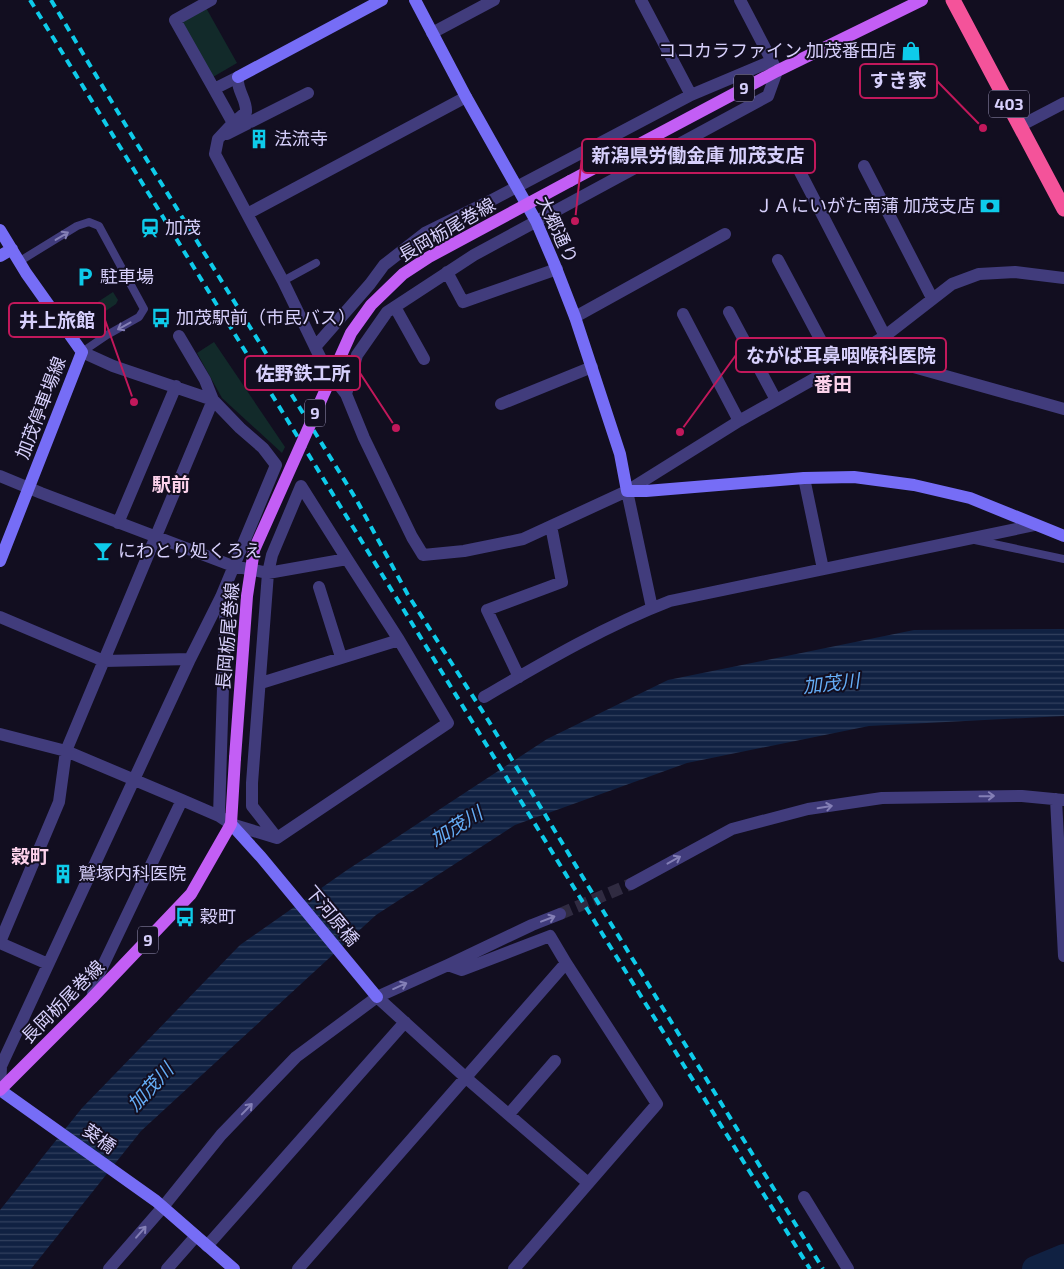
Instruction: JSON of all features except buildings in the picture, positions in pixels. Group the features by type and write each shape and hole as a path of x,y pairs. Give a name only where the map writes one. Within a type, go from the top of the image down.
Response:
{"highway":[{"name":"403","path":"953,0 1064,208"}],"main road":[{"name":"長岡栃尾巻線","path":"0,1090 92,998 191,894 231,824 247,596 254,550 351,333 371,305 403,274 429,257 570,181 775,66 922,0"}],"street":[{"path":"211,0 175,20 233,123"},
{"path":"214,89 382,0"},
{"name":"大郷通り","path":"415,0 466,97 536,221 575,317 592,367 620,454 627,491"},
{"path":"432,33 494,0"},
{"path":"641,0 691,95"},
{"path":"346,394 357,355 387,312 447,272 536,221 768,96 775,66 740,0"},
{"path":"315,347 370,284 384,265 425,234 691,95 775,66"},
{"path":"238,77 237,84 247,105 246,112 218,139 215,154 283,281 325,367 346,394 364,438 412,537 423,555 464,552 522,539 627,491 739,421 860,352 885,336 952,284 979,274 1015,272 1064,278"},
{"path":"218,139 308,93"},
{"path":"247,214 466,97"},
{"path":"1020,126 1064,103"},
{"path":"864,166 932,298"},
{"path":"798,168 885,336"},
{"path":"0,230 26,273 82,352 113,366 176,386 212,400 263,448 276,465 227,584 190,659 1,1066 0,1090"},
{"path":"575,317 725,234"},
{"path":"0,256 12,249"},
{"path":"778,260 835,367"},
{"path":"447,272 463,302 556,269"},
{"path":"395,307 424,359"},
{"path":"729,312 776,400"},
{"path":"683,314 739,421"},
{"path":"48,964 0,943 59,802 66,751 212,400 205,380 179,336"},
{"name":"加茂停車場線","path":"0,561 82,352"},
{"path":"860,352 1064,408"},
{"path":"501,404 592,367"},
{"path":"118,523 176,386"},
{"path":"0,476 233,566 268,573 347,559"},
{"path":"627,491 804,478 854,477 914,485 970,498 1064,536"},
{"path":"804,478 823,569"},
{"path":"301,486 448,723 277,838 252,806 252,783 268,573 272,555 301,486"},
{"path":"627,491 652,608"},
{"path":"484,697 558,654 670,601 1035,525"},
{"path":"519,677 487,610 562,582 551,526"},
{"path":"219,816 227,584"},
{"path":"319,587 341,657"},
{"path":"0,617 104,661 190,659"},
{"path":"261,683 398,640"},
{"path":"0,734 66,751 219,816 231,824 277,838"},
{"path":"631,884 732,829 808,809 882,798 1022,796 1060,799 1064,956"},
{"path":"92,998 97,978 182,800"},
{"name":"下河原橋","path":"231,824 261,857 377,996"},
{"path":"109,1269 159,1204 296,1057 377,996 560,914"},
{"path":"448,965 462,970 550,936 657,1104 514,1269"},
{"path":"298,1269 566,962"},
{"path":"377,996 465,1077 588,1183"},
{"path":"207,1246 405,1022"},
{"path":"509,1114 555,1061"},
{"name":"葵橋","path":"0,1090 159,1204 234,1269"},
{"path":"804,1197 848,1269"},
{"path":"167,1269 196,1236"}],"lane":[{"path":"20,261 77,226 89,222 99,226 144,308 139,317 106,335 82,352"},
{"path":"283,281 316,263"},
{"path":"972,539 1064,559"}],"green space":[{"path":"205,6 237,63 213,77 181,20"},
{"path":"113,292 118,300 116,304 88,323 81,313"},
{"path":"214,342 285,447 282,453 222,398 197,353"}],"water":[{"name":"加茂川","path":"1064,629 1064,716 869,726 687,763 515,825 376,915 141,1131 31,1269 0,1269 0,1210 82,1108 240,945 347,870 547,739 668,680 914,630"}],"waterway":[{"path":"1035,1269 1064,1257"}],"tunnel":[{"path":"560,914 631,884"}],"railway":[{"path":"30,0 810,1269"},
{"path":"51,0 134,139 356,499 408,595 488,720 823,1269"}],"place":[{"name":"ココカラファイン 加茂番田店","path":"911,51"},
{"name":"すき家","path":"983,128"},
{"name":"法流寺","path":"259,139"},
{"name":"ＪＡにいがた南蒲 加茂支店","path":"990,206"},
{"name":"新潟県労働金庫 加茂支店","path":"575,221"},
{"name":"加茂","path":"150,228"},
{"name":"駐車場","path":"85,277"},
{"name":"加茂駅前（市民バス）","path":"161,318"},
{"name":"井上旅館","path":"134,402"},
{"name":"佐野鉄工所","path":"396,428"},
{"name":"ながば耳鼻咽喉科医院","path":"680,432"},
{"name":"にわとり処くろえ","path":"103,551"},
{"name":"鷲塚内科医院","path":"63,874"},
{"name":"穀町","path":"185,917"}],"district":[{"name":"番田","path":"833,384"},
{"name":"駅前","path":"171,484"},
{"name":"穀町","path":"30,856"}]}
